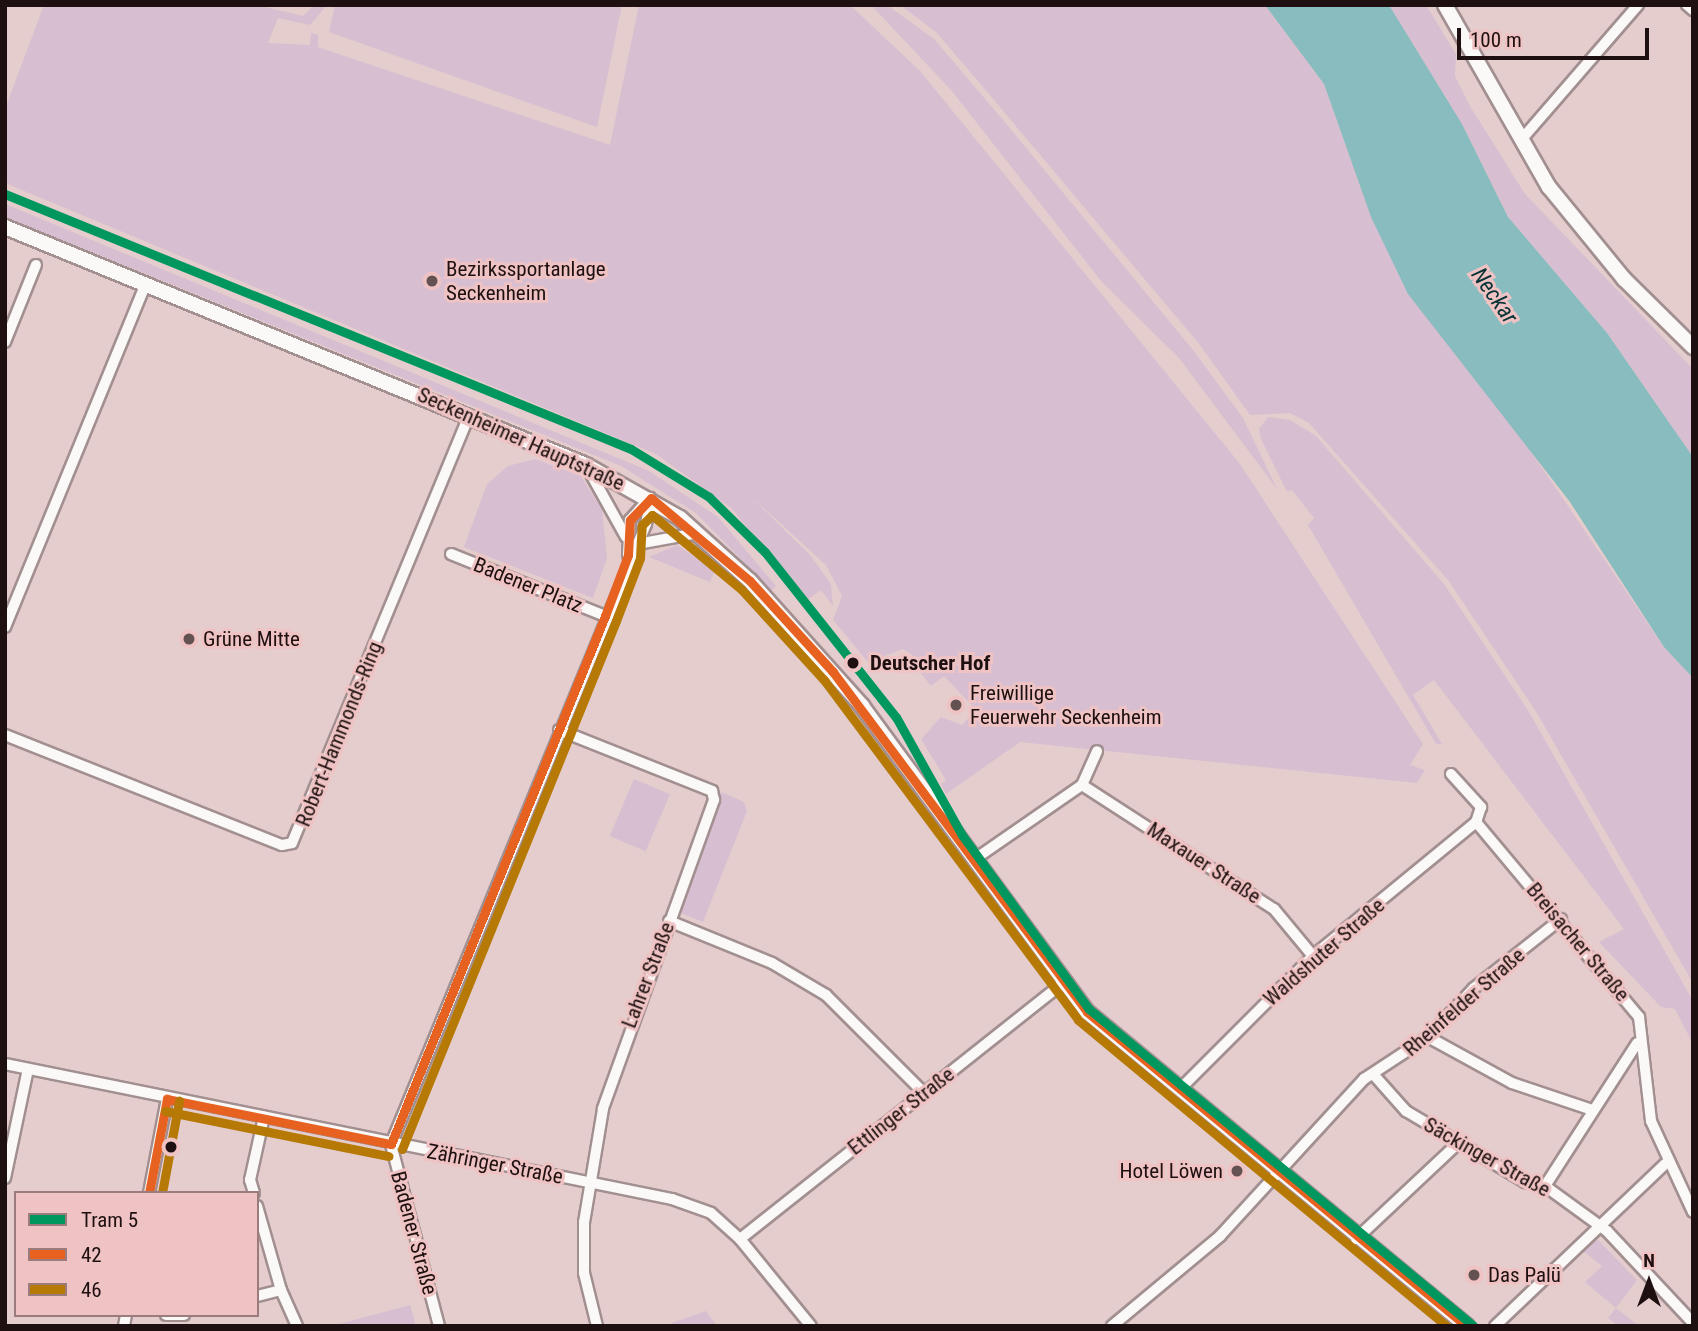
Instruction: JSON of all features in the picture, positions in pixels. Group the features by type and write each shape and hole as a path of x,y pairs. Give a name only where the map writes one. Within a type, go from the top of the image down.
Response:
{"main road":[{"path":"1445,5 1521,140 1584,233 1693,347"},
{"name":"Seckenheimer Hauptstraße","path":"5,227 586,465 651,498 698,533 848,689 975,859 1062,984 1356,1239 1467,1326"}],"street":[{"path":"1521,140 1638,5"},
{"path":"1688,5 1693,10"},
{"path":"5,342 36,265"},
{"path":"5,627 145,285"},
{"name":"Robert-Hammonds-Ring","path":"5,735 258,836 292,843 469,415"},
{"name":"Badener Straße","path":"586,465 626,537 628,555"},
{"path":"626,537 636,511 651,498"},
{"name":"Badener Straße","path":"439,1326 391,1143 628,555 637,544 651,498"},
{"path":"637,544 698,533"},
{"name":"Badener Platz","path":"451,554 605,616"},
{"name":"Lahrer Straße","path":"559,730 712,791 714,810 669,920 617,1061 589,1182 584,1273 597,1326"},
{"path":"975,859 1082,785 1097,751"},
{"name":"Breisacher Straße","path":"1451,774 1481,807 1476,822 1561,919 1639,1017 1638,1042 1665,1164 1693,1212"},
{"name":"Maxauer Straße","path":"1082,785 1274,909 1313,956"},
{"name":"Waldshuter Straße","path":"1180,1089 1313,956 1476,822"},
{"name":"Rheinfelder Straße","path":"1112,1326 1220,1236 1277,1172 1373,1074 1429,1037 1474,988 1561,919"},
{"path":"669,920 772,963 826,995 924,1093"},
{"name":"Ettlinger Straße","path":"740,1238 1062,984"},
{"path":"1429,1037 1512,1083 1592,1110"},
{"path":"1545,1186 1638,1042"},
{"name":"Zähringer Straße","path":"5,1064 167,1099 672,1199 711,1213 740,1238 811,1326"},
{"path":"5,1178 28,1069"},
{"name":"Säckinger Straße","path":"1373,1074 1406,1111 1457,1143 1545,1186 1598,1226 1639,1261 1645,1276 1693,1323"},
{"path":"149,1191 167,1099"},
{"path":"253,1191 250,1180 264,1117"},
{"path":"1356,1239 1457,1143"},
{"path":"1496,1326 1665,1164"},
{"path":"259,1213 281,1290 297,1326"},
{"path":"259,1296 281,1290"}],"shaded area":[{"path":"44,5 256,5 303,16 314,5 327,5 310,25 278,18 268,43 310,45 311,33 318,35 318,47 610,145 639,5 850,5 920,71 1240,464 1423,744 1410,765 1425,770 1417,783 1020,742 946,794 941,784 946,780 921,739 941,717 962,725 976,710 944,676 931,686 920,672 924,663 903,649 868,662 833,620 842,596 826,565 748,494 810,555 831,584 833,606 821,590 807,600 731,508 656,454 5,183 5,109"},
{"path":"335,5 622,5 597,127 329,32"},
{"path":"871,5 887,5 934,39 1003,120 1193,350 1243,418 1277,489 1179,358 1102,282 951,90"},
{"path":"900,5 1265,5 1324,84 1371,217 1664,647 1693,678 1693,983 1535,710 1448,580 1309,423 1290,413 1250,415 1200,345 983,87 936,32"},
{"path":"1389,5 1426,5 1456,54 1455,76 1470,106 1525,194 1693,369 1693,457 1607,333 1508,217 1462,124"},
{"path":"5,204 649,471 718,517 776,586 771,590 696,513 621,466 5,217"},
{"path":"1268,417 1290,420 1316,436 1444,584 1529,712 1693,1001 1693,1044 1675,1009 1661,1007 1599,942 1624,929 1434,680 1413,695 1442,744 1436,744 1308,525 1314,518 1292,490 1287,492 1261,439 1259,429"},
{"path":"535,459 581,476 602,510 607,558 593,598 464,547 487,484 508,466"},
{"path":"677,545 715,570 710,582 649,557"},
{"path":"634,779 670,794 646,851 610,836"},
{"path":"721,792 744,802 747,811 703,922 678,912"},
{"path":"1595,1237 1637,1280 1616,1308 1585,1282 1602,1266 1582,1250"},
{"path":"410,1305 416,1326 332,1326"},
{"path":"1616,1308 1639,1326 1618,1326 1608,1318"},
{"path":"706,1311 717,1326 673,1326 672,1323"}],"water":[{"name":"Neckar","path":"1265,5 1389,5 1462,124 1508,217 1607,333 1693,457 1693,678 1664,647 1570,502 1408,294 1371,217 1324,84"}],"tram line":[{"name":"5","path":"5,194 631,449 709,497 765,552 896,717 962,835 1089,1009 1473,1326"}],"transit line":[{"name":"42","path":"391,1144 605,616 628,555 630,520 651,498 750,581 833,672 1087,1012 1467,1326"},
{"name":"46","path":"402,1149 616,621 640,558 642,525 652,515 742,590 824,680 1078,1020 1447,1326"},
{"name":"42","path":"167,1099 391,1144"},
{"name":"42","path":"149,1191 167,1099"},
{"name":"46","path":"162,1191 179,1101"},
{"name":"46","path":"165,1111 389,1156"}],"place":[{"name":"Bezirkssportanlage Seckenheim","path":"432,281"},
{"name":"Grüne Mitte","path":"189,639"},
{"name":"Deutscher Hof","path":"853,663"},
{"name":"Freiwillige Feuerwehr Seckenheim","path":"956,705"},
{"name":"Hotel Löwen","path":"1237,1171"},
{"name":"Das Palü","path":"1474,1275"}]}
